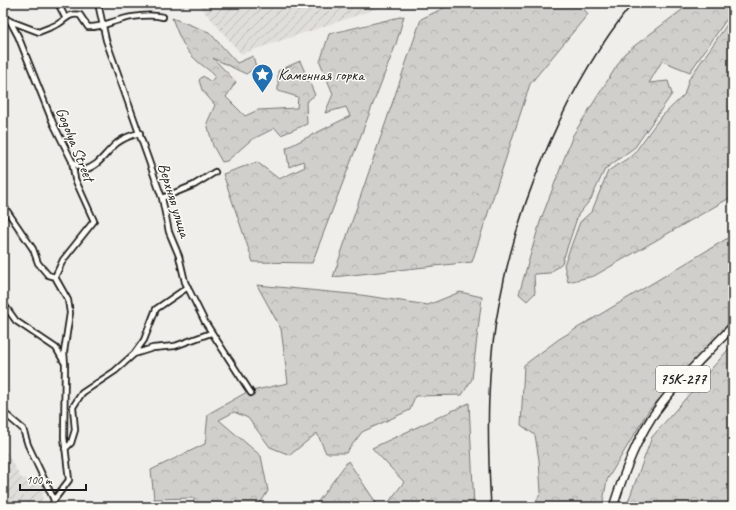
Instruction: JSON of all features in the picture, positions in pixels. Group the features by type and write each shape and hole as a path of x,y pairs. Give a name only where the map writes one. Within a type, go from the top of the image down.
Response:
{"main road":[{"name":"75К-277","path":"613,507 620,484 640,437 658,408 733,326"}],"street":[{"path":"58,3 65,17"},
{"name":"Верхняя улица","path":"98,3 104,25 106,40 162,198 169,232 179,256 188,287 211,333 251,393"},
{"path":"10,22 39,32 58,24 65,17 73,14 80,15 88,27 98,28 121,19 139,16 164,17"},
{"name":"Gogolya Street","path":"3,17 10,22 18,36 58,136 72,161 75,179 94,221 64,260 54,277"},
{"path":"72,161 83,170 89,169 127,136 140,133"},
{"path":"162,198 194,184 215,172"},
{"path":"3,205 32,249 38,263 48,275 54,277 68,300 70,312 64,352 65,365 63,395 65,449 69,480 54,500 52,507"},
{"path":"65,449 71,443 75,430 73,407 82,393 115,372 134,354 144,340 156,309 188,287"},
{"path":"3,303 16,321 56,348 65,365"},
{"path":"134,354 153,348 174,346 211,333"},
{"path":"3,412 23,429 28,445 54,500"}],"shaded area":[{"path":"197,3 394,3 241,54"},
{"path":"3,446 21,478 45,483 41,507 3,507"}],"green space":[{"path":"454,3 579,3 588,14 530,84 472,262 333,277 421,19"},
{"path":"691,3 733,3 733,10 690,72 662,61 649,83 668,81 672,94 635,147 605,169 591,199 578,215 562,263 550,273 534,274 535,293 527,301 519,294 540,222 573,135 625,53"},
{"path":"404,16 396,44 312,263 253,262 223,174 257,162 279,179 305,167 303,161 289,167 286,148 350,116 346,107 325,113 333,94 320,62 329,34"},
{"path":"733,16 733,196 594,276 568,282 564,265 580,222 592,211 608,171 633,155 659,119 684,95 689,79"},
{"path":"172,18 209,32 237,63 253,56 256,67 246,74 213,58 236,82 226,97 245,116 258,110 297,108 298,97 278,91 278,71 300,61 315,95 306,102 307,124 281,135 275,128 251,140 227,161 222,162 213,146 207,123 215,105 202,90 199,80 203,76 211,82 215,76 196,60 184,46"},
{"path":"733,235 733,319 649,410 607,480 602,507 532,507 541,493 539,460 535,435 521,425 524,365 559,339"},
{"path":"257,285 361,295 428,305 460,292 482,297 472,379 462,395 415,396 410,410 362,432 346,453 326,453 317,433 290,455 270,447 248,418 234,412 219,420 261,456 268,491 258,507 194,507 194,498 154,499 151,470 205,444 208,414 247,392 288,383 281,329"},
{"path":"733,344 733,507 626,507 652,437"},
{"path":"469,403 474,507 385,507 404,482 372,448"},
{"path":"348,461 379,507 314,507"}],"railway":[{"path":"491,507 488,429 490,377 495,325 509,261 533,182 567,105 609,34 633,3"}],"place":[{"name":"Каменная горка","path":"262,94"}]}
